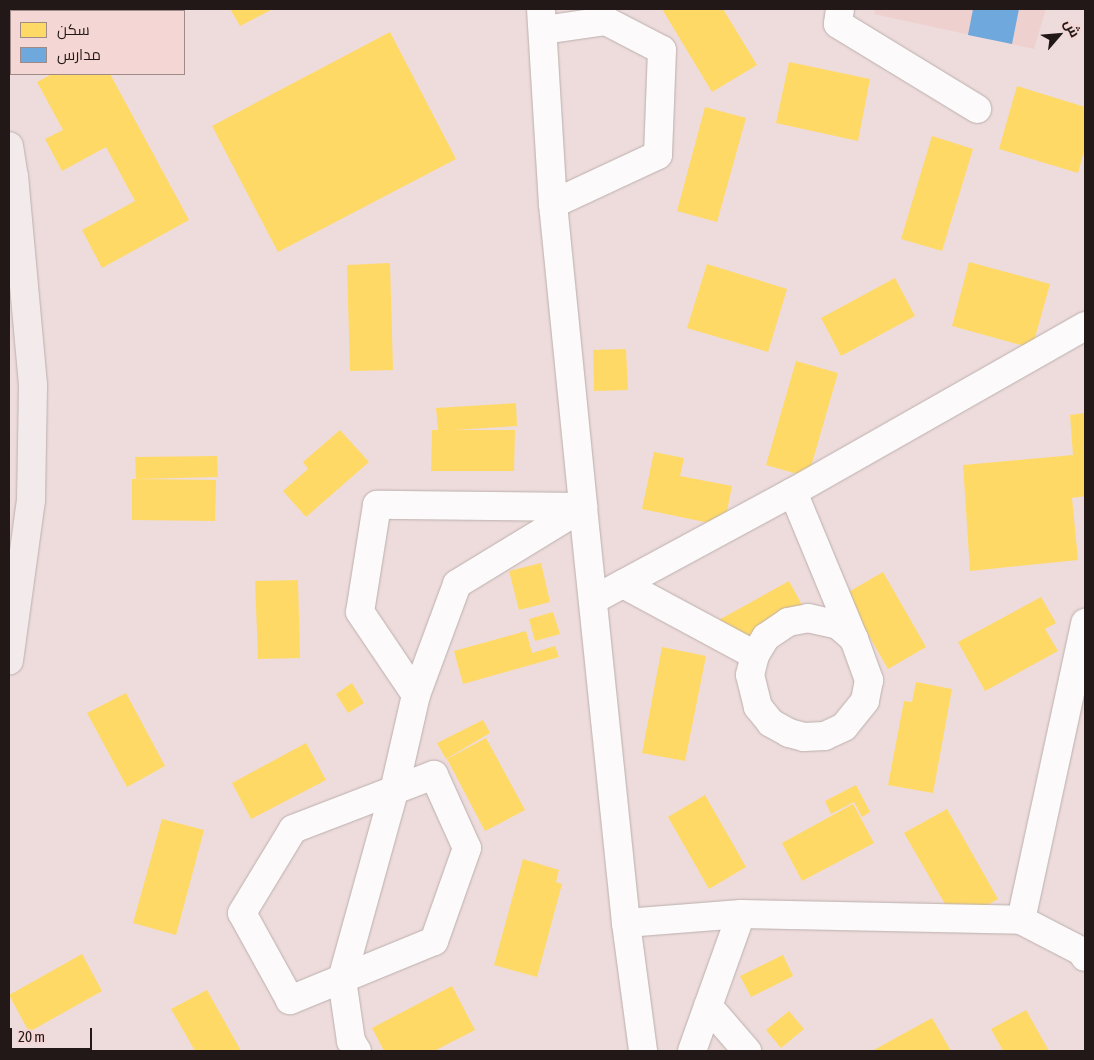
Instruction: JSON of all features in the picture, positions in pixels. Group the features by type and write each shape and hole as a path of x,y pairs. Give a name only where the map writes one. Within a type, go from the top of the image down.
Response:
{"highway":[{"path":"9,146 14,176 33,386 31,500 9,660"}],"street":[{"path":"840,9 838,24 977,109"},
{"path":"553,204 658,156 662,50 606,21 543,19 553,204 626,923 643,1051"},
{"path":"592,600 793,492 1085,326"},
{"path":"793,492 854,638 869,680 865,700 844,727 825,736 804,737 789,734 771,723 753,696 750,675 755,655 766,637 780,627 808,618 838,625 854,638"},
{"path":"416,695 360,612 377,505 583,507"},
{"path":"357,1051 351,1041 342,979 394,791 416,695 457,584 583,507"},
{"path":"623,584 755,655"},
{"path":"1021,920 1085,623"},
{"path":"434,775 467,848 434,941 342,979 290,1000 242,913 293,829 434,775"},
{"path":"626,923 741,914 1021,920 1081,951 1085,957"},
{"path":"692,1051 741,914"},
{"path":"708,1006 747,1051"}],"shaded area":[{"path":"875,9 1046,9 1034,49 874,14"}],"building: سكن":[{"path":"230,9 273,9 240,26"},
{"path":"662,9 723,9 757,65 712,92"},
{"path":"390,32 456,159 278,252 212,126"},
{"path":"789,62 870,79 858,141 776,123"},
{"path":"50,75 111,75 189,220 102,268 82,230 135,201 106,147 62,171 45,139 63,130 37,82"},
{"path":"1017,86 1085,107 1085,147 1078,173 999,149"},
{"path":"705,107 746,118 717,222 677,211"},
{"path":"932,136 973,149 942,251 901,239"},
{"path":"969,262 1050,284 1032,348 952,326"},
{"path":"390,263 393,370 350,371 347,265"},
{"path":"707,264 787,289 768,352 687,328"},
{"path":"895,278 915,316 841,356 821,318"},
{"path":"626,349 628,390 594,391 593,350"},
{"path":"796,361 838,373 808,477 766,465"},
{"path":"516,403 517,426 454,430 515,430 514,471 431,471 432,430 438,430 436,408"},
{"path":"1085,413 1085,496 1072,498 1078,560 970,571 963,465 1073,455 1070,415"},
{"path":"340,430 369,462 306,517 283,491 308,469 303,462"},
{"path":"654,452 684,458 680,476 732,486 724,526 642,509"},
{"path":"217,456 218,477 136,479 135,457"},
{"path":"132,479 216,480 215,521 132,520"},
{"path":"541,563 550,602 519,610 509,571"},
{"path":"883,572 926,647 888,669 845,594"},
{"path":"298,580 300,658 258,659 255,581"},
{"path":"789,581 809,618 737,657 717,621"},
{"path":"1041,597 1056,623 1045,629 1058,651 985,691 958,642"},
{"path":"553,612 560,634 535,641 529,619"},
{"path":"526,631 532,653 555,646 559,657 463,684 454,651"},
{"path":"662,647 706,656 685,761 642,753"},
{"path":"916,682 952,689 933,793 888,785 904,701 912,702"},
{"path":"352,683 364,703 348,713 336,694"},
{"path":"126,693 165,766 127,787 87,713"},
{"path":"483,720 490,733 446,759 437,743"},
{"path":"486,738 525,810 485,831 447,759"},
{"path":"306,743 326,780 251,819 232,783"},
{"path":"856,785 870,812 862,817 854,802 831,814 825,801"},
{"path":"705,795 746,867 709,889 668,817"},
{"path":"853,804 874,843 802,881 782,843"},
{"path":"947,809 998,899 956,923 904,833"},
{"path":"162,819 204,830 176,935 133,923"},
{"path":"523,859 559,870 556,882 562,884 537,977 494,965"},
{"path":"82,954 102,991 29,1032 9,995"},
{"path":"783,955 793,976 751,997 740,976"},
{"path":"452,986 475,1030 434,1051 384,1051 372,1028"},
{"path":"207,990 241,1051 195,1051 171,1009"},
{"path":"1026,1010 1049,1051 1003,1051 991,1029"},
{"path":"789,1011 804,1029 781,1048 766,1030"},
{"path":"932,1018 951,1051 872,1051"}],"building: مدارس":[{"path":"973,9 1019,9 1012,44 968,35"}]}
